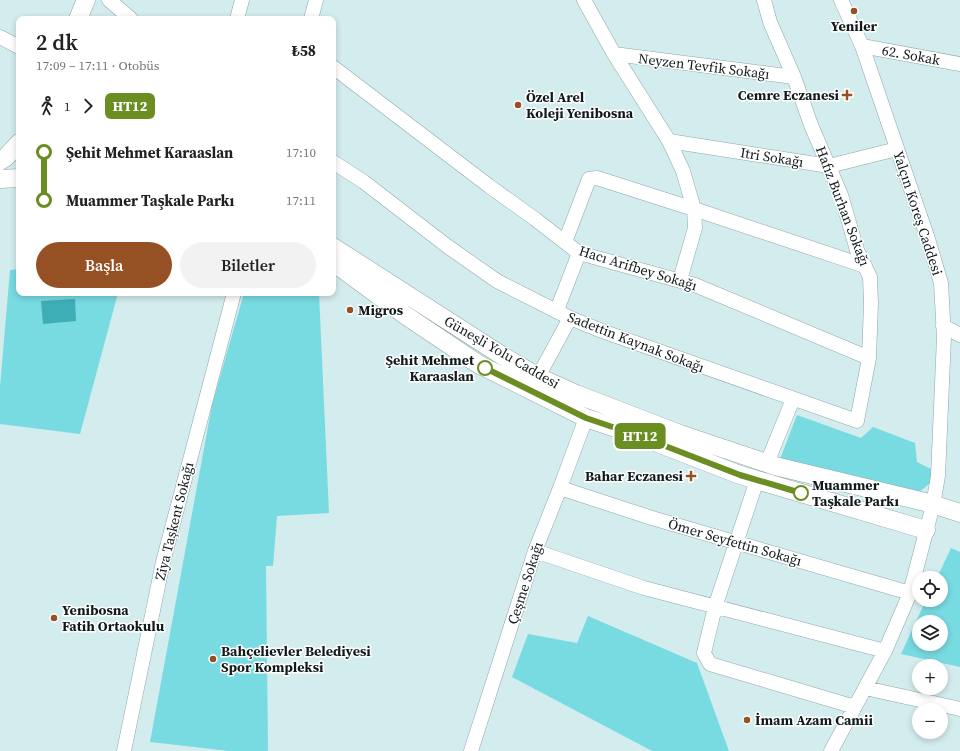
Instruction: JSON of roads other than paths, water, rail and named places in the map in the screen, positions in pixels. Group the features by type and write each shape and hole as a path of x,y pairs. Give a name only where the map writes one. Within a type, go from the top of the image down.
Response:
{"main road":[{"path":"79,16 86,0"},
{"path":"0,161 16,146"},
{"path":"0,167 16,167"},
{"path":"0,179 16,178"},
{"name":"Güneşli Yolu Caddesi","path":"336,249 498,353 538,377 576,394 680,434 767,463 960,513"},
{"name":"Güneşli Yolu Caddesi","path":"336,264 405,315 478,364 586,418 642,437 740,475 926,530"}],"street":[{"path":"109,0 128,16"},
{"path":"238,16 242,0"},
{"path":"312,16 316,0"},
{"path":"584,0 614,54 669,141 684,171 694,209 695,228 680,280"},
{"name":"Hafız Burhan Sokağı","path":"764,0 770,22 794,77 841,195 857,250 870,277 871,302 869,358 857,422"},
{"name":"Yalçın Koreş Caddesi","path":"831,751 885,651 910,593 933,505 938,476 944,337 941,283 928,239 862,46 841,0"},
{"path":"0,36 16,45"},
{"name":"62. Sokak","path":"862,46 960,64"},
{"name":"Neyzen Tevfik Sokağı","path":"614,54 794,77"},
{"name":"Hacı Arifbey Sokağı","path":"336,69 489,186 580,253 695,285 869,358"},
{"name":"Itri Sokağı","path":"669,141 829,166 897,149"},
{"name":"Sadettin Kaynak Sokağı","path":"336,164 364,182 447,246 497,281 557,310 570,318 602,332 857,422"},
{"path":"565,242 589,179 597,178 865,266"},
{"path":"557,310 580,253"},
{"name":"Ziya Taşkent Sokağı","path":"124,751 163,562 233,296"},
{"path":"538,377 570,318"},
{"path":"943,326 960,335"},
{"path":"767,463 793,399"},
{"name":"Çeşme Sokağı","path":"471,751 535,551 586,418"},
{"path":"757,480 715,607 704,653 710,664 855,707"},
{"name":"Ömer Seyfettin Sokağı","path":"560,488 652,518 910,593"},
{"path":"535,551 644,588 885,651"},
{"path":"865,688 960,710"}],"place":[{"name":"Yeniler","path":"854,11"},
{"name":"Cemre Eczanesi","path":"847,95"},
{"name":"Özel Arel Koleji Yenibosna","path":"518,105"},
{"name":"Migros","path":"350,310"},
{"name":"Şehit Mehmet Karaaslan","path":"485,368"},
{"name":"Bahar Eczanesi","path":"691,476"},
{"name":"Muammer Taşkale Parkı","path":"801,493"},
{"name":"Yenibosna Fatih Ortaokulu","path":"54,618"},
{"name":"Bahçelievler Belediyesi Spor Kompleksi","path":"213,659"},
{"name":"İmam Azam Camii","path":"747,720"}]}
